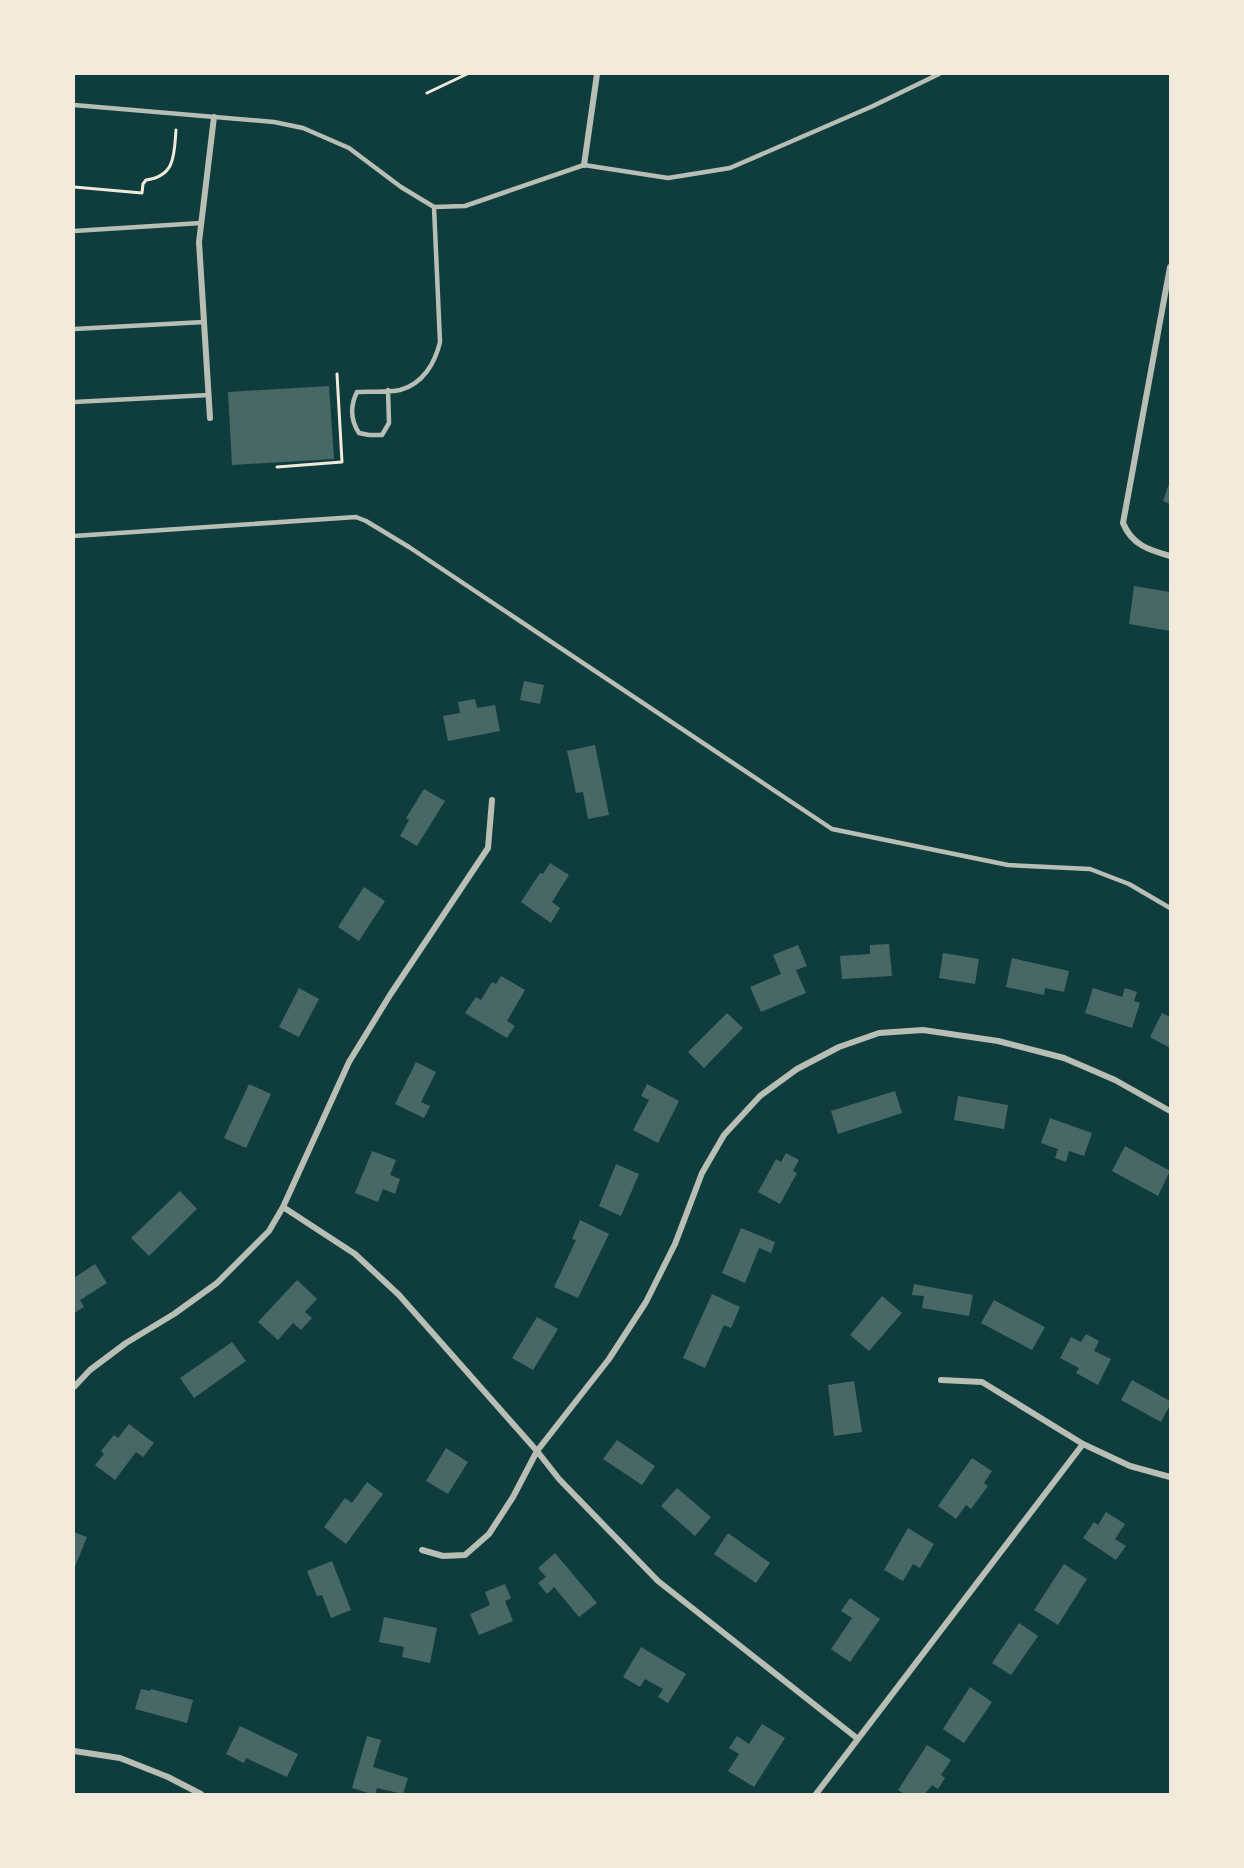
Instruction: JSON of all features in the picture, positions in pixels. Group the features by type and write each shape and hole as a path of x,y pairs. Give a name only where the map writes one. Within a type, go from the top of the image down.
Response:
{"street":[{"path":"584,165 597,74"},
{"path":"210,418 199,242 214,117"},
{"path":"1170,267 1123,523 1127,533 1139,545 1170,556"},
{"path":"1162,304 1170,307"},
{"path":"74,1387 90,1370 126,1343 174,1314 217,1283 269,1231 284,1207 349,1062 390,995 488,848 492,800"},
{"path":"422,1550 443,1556 465,1555 489,1534 513,1497 537,1451 609,1359 646,1302 675,1244 702,1173 724,1135 760,1096 797,1069 839,1047 879,1033 923,1030 998,1041 1064,1058 1115,1080 1170,1111"},
{"path":"284,1207 355,1254 399,1294 559,1479 658,1581 858,1739"},
{"path":"941,1380 982,1382 1083,1444 1130,1466 1170,1477"},
{"path":"816,1794 1083,1444"},
{"path":"74,1751 120,1758 168,1777 201,1794"}],"lane":[{"path":"74,105 274,122 303,128 349,148 401,187 434,207 465,206 584,165 668,178 730,168 873,106 939,74"},
{"path":"388,390 389,423 382,435 359,433 354,424 351,405 357,392 388,390 400,390 428,372 436,359 440,342 434,207"},
{"path":"74,231 201,223"},
{"path":"74,329 204,322"},
{"path":"74,402 209,395"},
{"path":"74,536 356,517 409,547 832,829 1008,865 1090,869 1129,884 1170,908"}],"path":[{"path":"427,93 467,74"},
{"path":"74,187 142,193 146,180 156,178 168,171 174,151 176,130"},
{"path":"277,467 342,462 337,374"}],"building":[{"path":"329,386 334,459 232,465 228,392"},
{"path":"1170,481 1170,504 1163,501"},
{"path":"1134,586 1170,592 1170,631 1129,624"},
{"path":"524,681 544,685 540,704 520,700"},
{"path":"475,699 477,708 495,705 500,731 448,741 443,716 460,713 458,702"},
{"path":"595,745 609,815 588,819 583,792 576,793 567,751"},
{"path":"424,789 445,801 417,846 400,836 409,820 406,818"},
{"path":"550,863 569,875 552,902 560,908 551,923 521,902 540,873 543,874"},
{"path":"364,887 385,901 359,941 338,927"},
{"path":"889,944 892,976 842,979 840,956 870,954 870,945"},
{"path":"798,945 807,966 796,970 806,993 761,1012 750,987 781,974 773,955"},
{"path":"943,953 979,959 975,984 939,978"},
{"path":"1012,958 1069,971 1064,992 1045,988 1044,995 1006,987"},
{"path":"501,976 525,990 507,1021 515,1026 507,1038 465,1013 476,997 481,1000 492,982 496,984"},
{"path":"299,988 319,999 299,1037 279,1027"},
{"path":"1093,988 1122,997 1125,988 1137,992 1134,1001 1140,1003 1132,1028 1085,1013"},
{"path":"727,1013 743,1028 704,1068 688,1052"},
{"path":"1162,1013 1170,1017 1170,1048 1150,1037"},
{"path":"416,1062 436,1072 421,1102 430,1106 424,1118 395,1104"},
{"path":"249,1084 271,1094 246,1148 224,1138"},
{"path":"647,1084 679,1101 658,1143 633,1130 649,1100 641,1096"},
{"path":"895,1091 902,1113 838,1134 831,1111"},
{"path":"958,1096 1008,1105 1004,1129 954,1120"},
{"path":"1050,1118 1092,1133 1084,1156 1069,1151 1066,1162 1055,1158 1058,1149 1041,1143"},
{"path":"1125,1146 1170,1171 1158,1196 1112,1171"},
{"path":"372,1151 396,1160 390,1175 400,1179 395,1194 383,1189 378,1202 355,1193"},
{"path":"786,1153 799,1160 793,1171 797,1173 780,1204 758,1192 776,1159 781,1162"},
{"path":"616,1164 639,1174 621,1216 599,1206"},
{"path":"180,1191 197,1209 149,1256 131,1238"},
{"path":"580,1220 609,1234 578,1298 554,1287 576,1240 572,1239"},
{"path":"741,1228 775,1242 771,1253 759,1248 745,1283 722,1273"},
{"path":"95,1264 107,1283 80,1300 84,1307 74,1313 74,1278"},
{"path":"297,1280 317,1299 305,1312 312,1318 301,1330 293,1323 278,1340 258,1322"},
{"path":"914,1284 973,1295 969,1316 922,1308 924,1296 912,1295"},
{"path":"712,1294 740,1307 731,1328 724,1325 705,1368 683,1358"},
{"path":"882,1296 902,1313 869,1351 850,1335"},
{"path":"994,1300 1045,1327 1032,1350 981,1323"},
{"path":"537,1317 558,1329 533,1370 512,1358"},
{"path":"1086,1334 1099,1341 1094,1351 1111,1359 1098,1385 1076,1373 1079,1368 1060,1358 1071,1337 1081,1342"},
{"path":"232,1342 246,1361 194,1398 180,1378"},
{"path":"1132,1380 1170,1401 1161,1422 1121,1400"},
{"path":"854,1381 862,1432 834,1436 828,1385"},
{"path":"129,1424 154,1443 143,1457 136,1452 115,1480 95,1465 104,1454 101,1451 114,1435 118,1438"},
{"path":"617,1440 655,1466 642,1485 603,1459"},
{"path":"446,1448 468,1462 448,1494 426,1481"},
{"path":"972,1458 992,1471 984,1483 988,1486 971,1509 966,1505 956,1519 938,1506"},
{"path":"367,1482 383,1494 346,1544 324,1527 345,1498 352,1503"},
{"path":"677,1488 711,1517 695,1536 661,1506"},
{"path":"1106,1512 1125,1524 1115,1539 1126,1546 1116,1560 1083,1538 1094,1522 1098,1525"},
{"path":"908,1528 934,1544 920,1568 913,1564 903,1581 884,1570"},
{"path":"74,1532 87,1537 74,1569"},
{"path":"728,1533 770,1563 756,1583 714,1554"},
{"path":"555,1553 597,1603 579,1617 554,1587 547,1594 538,1583 546,1577 538,1568"},
{"path":"332,1561 351,1610 331,1618 322,1595 317,1596 307,1571"},
{"path":"1064,1564 1087,1579 1058,1625 1034,1610"},
{"path":"505,1584 511,1598 505,1601 513,1621 479,1635 470,1614 490,1605 485,1592"},
{"path":"850,1598 880,1619 850,1662 831,1649 852,1618 841,1611"},
{"path":"384,1617 437,1628 430,1663 402,1657 404,1647 379,1642"},
{"path":"1019,1623 1038,1636 1011,1675 992,1663"},
{"path":"641,1647 686,1674 668,1703 658,1697 663,1689 645,1679 640,1687 623,1677"},
{"path":"970,1687 992,1702 964,1743 943,1729"},
{"path":"141,1689 150,1691 151,1689 193,1700 187,1723 135,1709"},
{"path":"762,1724 785,1738 754,1787 728,1771 739,1754 729,1748 737,1736 749,1744"},
{"path":"240,1726 298,1754 287,1777 246,1758 244,1763 226,1754"},
{"path":"367,1736 381,1740 373,1767 408,1778 403,1794 377,1788 375,1794 372,1794 352,1788"},
{"path":"927,1745 951,1760 941,1775 945,1778 938,1789 932,1785 925,1794 905,1794 898,1790"}]}
